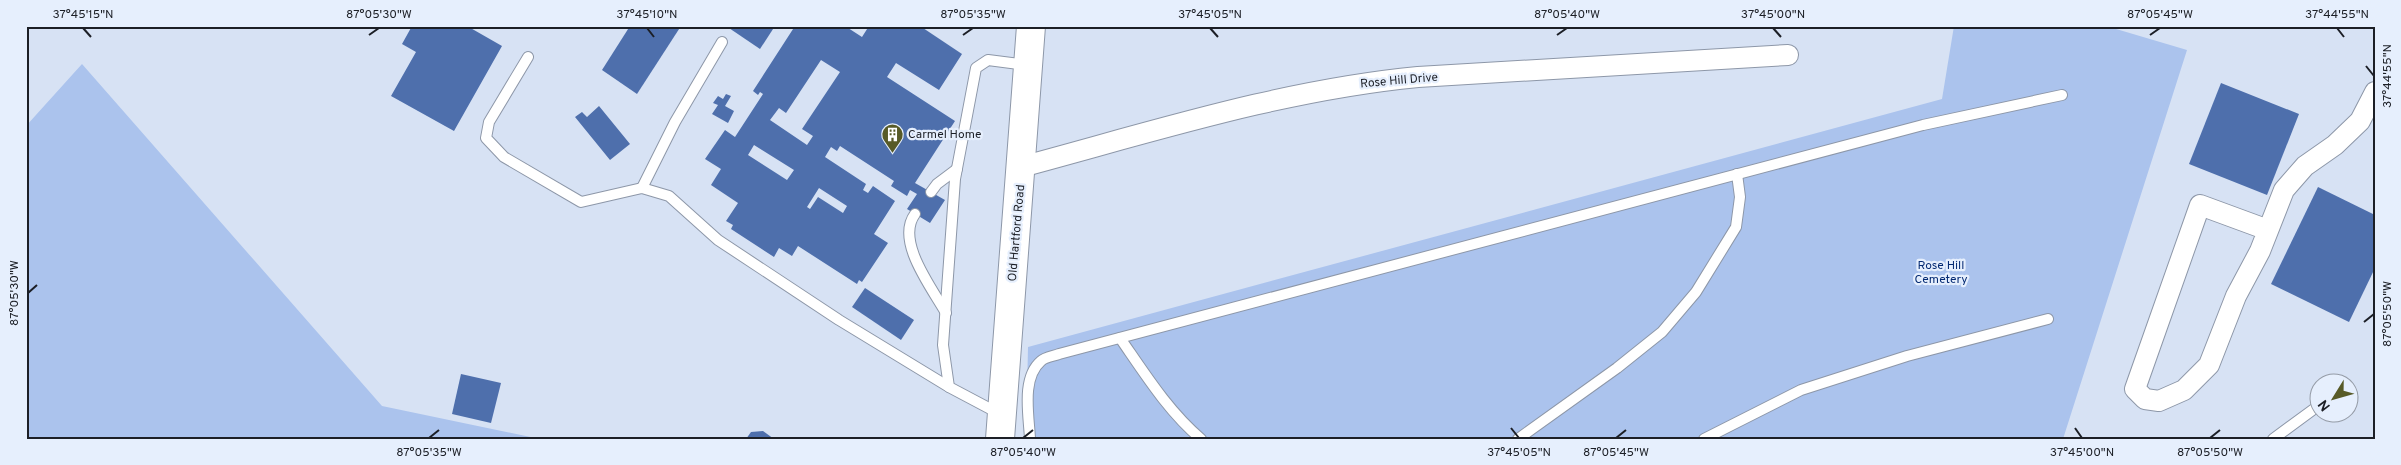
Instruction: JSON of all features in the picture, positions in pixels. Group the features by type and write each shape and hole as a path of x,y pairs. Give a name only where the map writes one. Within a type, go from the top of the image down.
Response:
{"main road":[{"name":"Old Hartford Road","path":"1001,427 1031,26"}],"street":[{"name":"Rose Hill Drive","path":"1021,167 1280,98 1359,83 1418,77 1788,55"},
{"path":"2268,230 2200,205 2136,389 2145,399 2159,401 2184,390 2209,365 2236,296 2260,251 2284,190 2305,166 2335,146 2360,121 2375,92"}],"lane":[{"path":"642,188 675,122 722,42"},
{"path":"528,57 490,122 486,138 504,157 581,202 642,188 669,196 718,240 839,320 949,386 1001,427"},
{"path":"949,386 943,345 957,169 976,68 988,60 1028,65"},
{"path":"1030,439 1028,393 1032,373 1041,360 1923,125 2062,95"},
{"path":"931,192 937,184 957,169"},
{"path":"1518,439 1617,368 1662,332 1696,292 1736,227 1740,196 1737,174"},
{"path":"915,214 911,219 908,232 914,256 946,313"},
{"path":"1704,439 1801,390 1907,356 2048,319"},
{"path":"1120,338 1153,385 1185,425 1201,439"},
{"path":"2273,439 2308,413"}],"green space":[{"name":"Rose Hill Cemetery","path":"1954,26 2106,26 2187,50 2063,439 1026,439 1028,347 1942,99"},
{"path":"82,64 382,406 540,439 26,439 26,126"}],"building":[{"path":"412,26 467,26 502,46 454,131 391,96 416,52 402,44"},
{"path":"630,26 681,26 637,94 602,70"},
{"path":"726,26 775,26 760,49"},
{"name":"Carmel Home","path":"795,26 845,26 862,37 869,26 920,26 962,54 939,90 896,63 887,77 955,121 915,183 945,200 930,223 907,209 917,194 910,190 907,196 891,186 894,181 840,146 837,151 831,147 825,157 866,184 863,190 868,193 873,186 895,201 874,234 888,243 862,282 859,280 857,284 798,246 792,256 779,248 774,257 731,229 733,225 726,221 738,203 711,185 721,169 705,159 725,130 735,137 763,94 760,92 758,95 753,91","holes":["821,60 840,72 802,129 813,136 807,145 770,120 779,108 786,113","754,145 794,170 787,180 748,155","819,188 847,206 843,213 818,197 810,209 807,207"]},
{"path":"2221,83 2299,114 2267,195 2189,164"},
{"path":"726,94 731,96 725,106 734,111 728,123 712,114 718,105 713,103 718,96 723,99"},
{"path":"599,106 630,144 610,160 575,117 582,112 587,117"},
{"path":"2318,187 2375,215 2375,268 2349,322 2271,284"},
{"path":"865,288 914,320 901,340 852,307"},
{"path":"461,374 501,383 491,423 452,414"},
{"path":"763,431 774,439 746,439 751,432"}],"place":[{"name":"Carmel Home","path":"892,153"}]}
